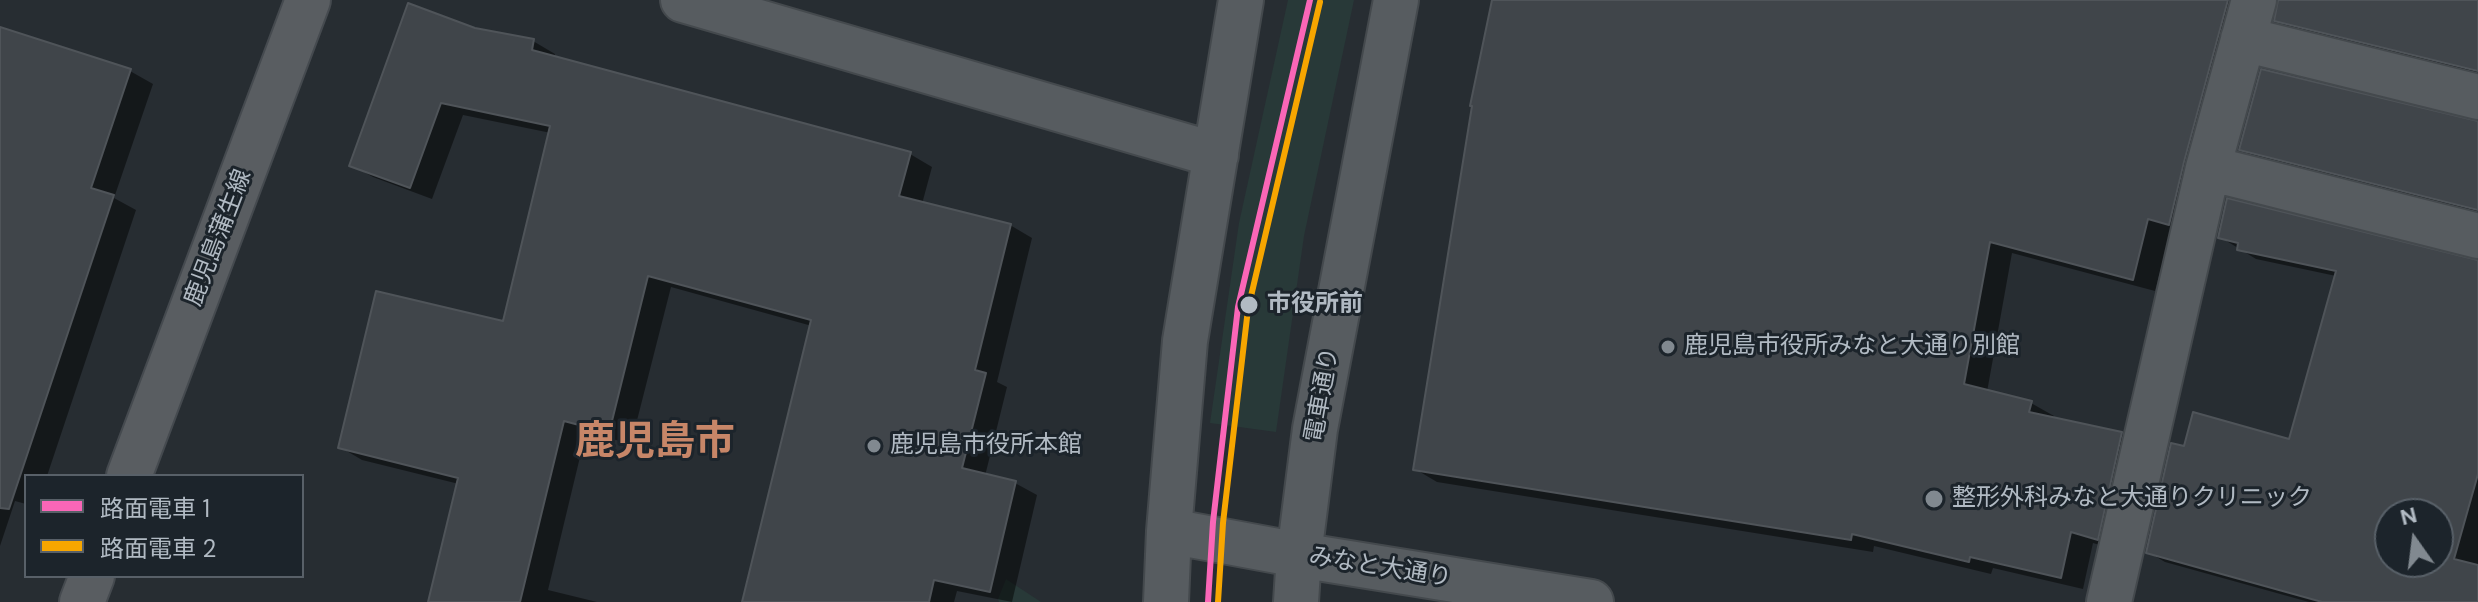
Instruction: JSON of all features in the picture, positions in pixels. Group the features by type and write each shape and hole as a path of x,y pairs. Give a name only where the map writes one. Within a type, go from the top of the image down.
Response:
{"main road":[{"name":"鹿児島蒲生線","path":"130,474 308,0"},
{"path":"82,602 91,578"}],"street":[{"path":"683,0 1216,155"},
{"path":"1166,602 1185,341 1241,0"},
{"name":"電車通り","path":"1296,602 1315,429 1396,0"},
{"path":"2109,602 2208,168 2249,20 2478,97"},
{"path":"2208,168 2478,236"},
{"name":"みなと大通り","path":"1169,531 1591,602"}],"shaded area":[{"path":"1288,0 1354,0 1304,236 1276,432 1210,423 1239,223"},
{"path":"1006,579 1041,602 999,602"}],"building":[{"path":"1492,0 2228,0 2169,225 2148,219 2133,280 1990,242 1964,384 2032,401 2029,412 2122,432 2098,540 2071,532 2061,578 1970,557 1969,562 1852,534 1851,540 1413,470 1470,106"},
{"path":"2278,0 2478,0 2478,71 2274,21"},
{"path":"408,3 475,28 534,39 532,50 911,152 899,196 1011,224 975,370 986,373 962,468 1016,481 990,592 934,580 929,602 742,602 811,320 648,276 609,433 564,421 520,602 428,602 458,478 338,448 376,291 503,321 550,126 441,103 410,188 349,166"},
{"path":"0,27 131,69 91,188 114,195 9,509 0,508"},
{"path":"2261,69 2478,121 2478,210 2239,150"},
{"path":"2227,198 2478,260 2478,474 2454,559 2478,565 2478,602 2322,602 2146,553 2171,443 2184,446 2193,412 2289,439 2336,271 2237,250 2238,243 2218,238"}],"tram line":[{"name":"1","path":"1208,602 1213,522 1238,307 1310,0"},
{"name":"2","path":"1218,602 1223,523 1248,309 1320,2"}],"place":[{"name":"市役所前","path":"1249,305"},
{"name":"鹿児島市役所みなと大通り別館","path":"1668,347"},
{"name":"鹿児島市役所本館","path":"874,446"},
{"name":"整形外科みなと大通りクリニック","path":"1934,499"}],"district":[{"name":"鹿児島市","path":"655,444"}]}
